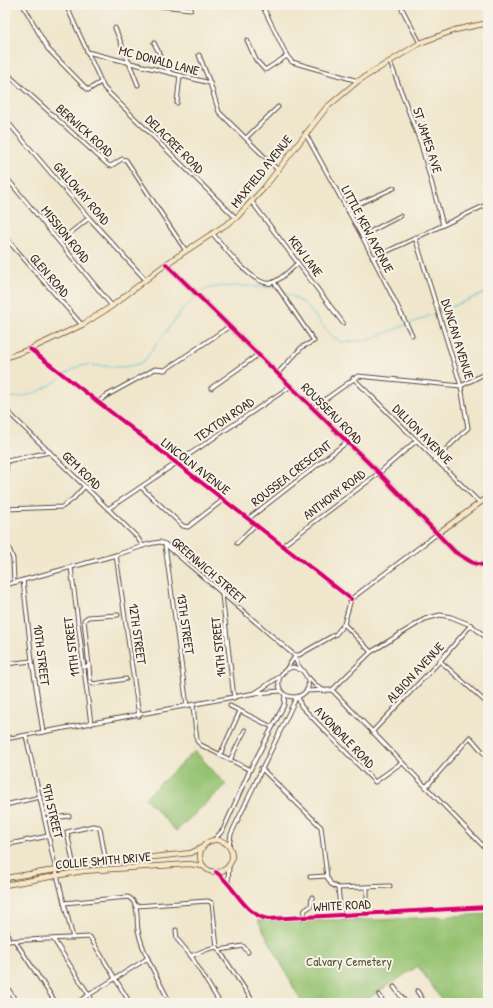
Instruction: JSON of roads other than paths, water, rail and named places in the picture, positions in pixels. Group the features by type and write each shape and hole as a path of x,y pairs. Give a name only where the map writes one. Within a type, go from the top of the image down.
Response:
{"street":[{"path":"23,5 48,49 88,90 101,82"},
{"name":"DELACREE ROAD","path":"66,5 104,88 236,218"},
{"path":"150,5 191,9"},
{"path":"262,5 287,56 296,63 358,81"},
{"path":"400,5 420,43"},
{"name":"MAXFIELD AVENUE","path":"5,358 30,349 82,325 112,306 166,264 236,218 252,202 326,108 358,81 420,43 456,30 488,24"},
{"path":"115,28 138,85"},
{"path":"246,40 256,60 264,70 287,56"},
{"path":"154,43 169,72"},
{"name":"MC DONALD LANE","path":"87,52 210,83 219,112 278,170"},
{"path":"199,55 210,83"},
{"name":"ST JAMES AVE","path":"390,62 421,144 443,225"},
{"name":"BERWICK ROAD","path":"5,72 108,165 111,166 122,159 126,160 186,251"},
{"path":"177,103 180,75"},
{"path":"5,81 10,76"},
{"path":"246,138 278,108"},
{"name":"GALLOWAY ROAD","path":"5,119 90,218 145,279"},
{"name":"LITTLE KEW AVENUE","path":"306,133 362,236 412,335"},
{"name":"MISSION ROAD","path":"5,176 112,306"},
{"path":"347,209 394,188"},
{"name":"KEW LANE","path":"252,202 343,323"},
{"path":"373,258 488,204"},
{"path":"362,236 400,216"},
{"path":"60,241 90,218"},
{"path":"213,234 255,279 269,284 274,282 298,263"},
{"name":"GLEN ROAD","path":"5,237 82,325"},
{"name":"DUNCAN AVENUE","path":"415,237 439,309 462,386 468,428 435,460"},
{"name":"ROUSSEAU ROAD","path":"166,264 259,354 437,534 463,558 473,563 488,566"},
{"path":"274,282 314,341 302,348 278,373"},
{"path":"98,402 155,369 165,370 230,326"},
{"name":"LINCOLN AVENUE","path":"30,349 351,599"},
{"path":"211,388 259,354"},
{"path":"312,408 353,378 358,376 462,386 488,372"},
{"name":"DILLION AVENUE","path":"353,378 480,504"},
{"name":"TEXTON ROAD","path":"108,509 142,488 291,386"},
{"name":"GEM ROAD","path":"5,409 142,541 143,546"},
{"name":"ANTHONY ROAD","path":"282,546 378,473 416,441"},
{"name":"ROUSSEA CRESCENT","path":"248,519 347,442"},
{"path":"5,480 6,460 50,452"},
{"path":"5,508 62,508 85,486"},
{"path":"142,488 183,526 188,527 223,500"},
{"path":"297,698 285,695 281,691 278,684 279,677 294,657 336,634 344,624 351,599 488,497"},
{"path":"237,543 256,525"},
{"path":"5,538 12,558 14,582"},
{"name":"GREENWICH STREET","path":"5,584 116,555 143,546 157,543 165,544 294,657 304,671"},
{"name":"13TH STREET","path":"165,544 187,706"},
{"name":"12TH STREET","path":"116,555 139,716"},
{"name":"11TH STREET","path":"71,567 91,724"},
{"name":"10TH STREET","path":"23,580 32,661 43,732"},
{"name":"14TH STREET","path":"222,595 234,698"},
{"path":"118,615 88,617 84,620 90,681 93,684 126,679"},
{"path":"228,882 229,866 232,854 229,846 230,834 261,768 297,698 306,692 326,692 332,690 371,652 424,619 440,615 452,617 471,625 488,639"},
{"path":"344,624 371,652"},
{"name":"ALBION AVENUE","path":"372,732 440,661 471,625"},
{"path":"5,664 32,661"},
{"path":"440,661 488,704"},
{"path":"84,666 89,666"},
{"path":"282,672 293,667 304,671 316,686 326,692"},
{"path":"306,692 309,683 307,675"},
{"path":"256,693 279,677"},
{"path":"332,690 401,763 488,851"},
{"path":"5,739 139,716 256,693 281,691"},
{"path":"214,840 223,830 250,770 284,705 285,695"},
{"name":"AVONDALE ROAD","path":"297,698 301,706 374,782 401,763"},
{"path":"193,706 197,741 201,746 250,770"},
{"path":"230,706 272,727"},
{"path":"220,755 240,711"},
{"path":"230,760 245,730"},
{"name":"9TH STREET","path":"26,736 57,875 73,938"},
{"path":"426,787 470,737 488,758"},
{"path":"261,768 321,827 326,876 331,884 338,888 390,886"},
{"path":"5,804 40,798"},
{"path":"45,819 69,816"},
{"path":"74,867 67,832 93,826 99,827 100,829 106,862"},
{"path":"5,845 48,836"},
{"path":"229,846 220,840 207,842 202,848 200,859 203,866 211,872 221,872 229,866"},
{"name":"COLLIE SMITH DRIVE","path":"5,878 106,862 191,852 202,848"},
{"name":"COLLIE SMITH DRIVE","path":"5,885 83,871 190,864 203,866"},
{"name":"WHITE ROAD","path":"216,872 228,882 246,906 258,916 274,920 488,907"},
{"path":"310,877 326,876"},
{"path":"367,887 368,914"},
{"path":"338,888 341,915"},
{"path":"64,903 128,897 132,899 136,906 138,930 148,958 170,1003"},
{"path":"303,918 305,910 311,906 312,897"},
{"path":"136,906 208,901 212,903 217,947 254,1003"},
{"path":"5,922 7,941 54,940 90,937 130,1003"},
{"path":"176,930 177,939 191,956 220,1003"},
{"path":"15,940 56,1003"},
{"path":"54,940 94,1003"},
{"path":"220,950 243,946 248,952"},
{"path":"191,956 217,947"},
{"path":"76,1003 148,958"},
{"path":"5,984 17,1003"},
{"path":"394,987 406,1003"},
{"path":"417,991 424,1003"},
{"path":"379,995 384,1003"},
{"path":"487,1003 488,999"}],"waterway":[{"path":"199,293 213,287 224,286 276,288"},
{"path":"281,290 305,304 330,335 341,342 369,340 406,325"},
{"path":"409,324 488,292"},
{"path":"64,375 81,365 123,367 138,364 144,361 180,313 196,297"},
{"path":"5,397 12,398 26,396 47,387 59,379"}],"park label":[{"name":"Calvary Cemetery","path":"349,961"}]}
